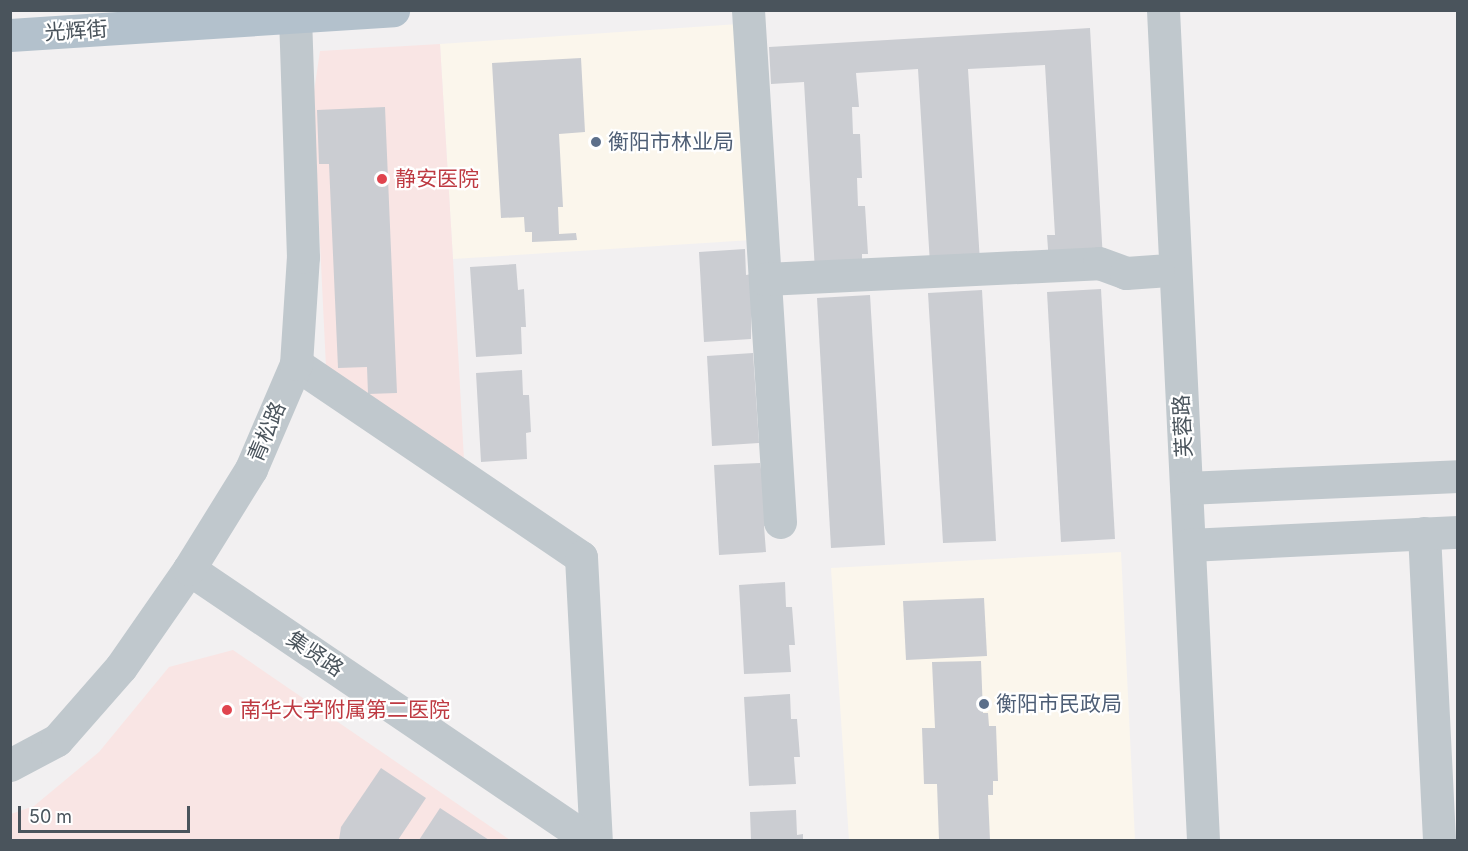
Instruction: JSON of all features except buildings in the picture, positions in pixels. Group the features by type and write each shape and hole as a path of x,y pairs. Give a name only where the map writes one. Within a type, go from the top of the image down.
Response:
{"main road":[{"name":"光辉街","path":"10,20 165,10"},
{"name":"光辉街","path":"10,35 296,14 393,10"}],"street":[{"path":"748,10 780,522"},
{"name":"芙蓉路","path":"1145,10 1184,840"},
{"name":"芙蓉路","path":"1163,10 1203,840"},
{"name":"青松路","path":"10,765 57,740 121,667 185,576 250,470 296,364 303,256 296,14"},
{"path":"765,279 1098,263 1125,273 1158,271"},
{"path":"296,364 580,556 596,840"},
{"path":"1186,488 1458,476"},
{"path":"1189,545 1458,532"},
{"path":"1424,533 1439,840"},
{"name":"集贤路","path":"185,576 557,840"},
{"name":"集贤路","path":"185,576 589,840"}],"shaded area":[{"name":"衡阳市林业局","path":"739,24 752,240 453,259 440,44"},
{"name":"静安医院","path":"440,44 464,460 326,367 313,98 320,51"},
{"name":"衡阳市民政局","path":"1121,552 1135,840 849,840 831,568"},
{"name":"南华大学附属第二医院","path":"233,650 510,840 11,840 11,814 34,806 99,752 169,667"}],"place":[{"name":"衡阳市林业局","path":"596,142"},
{"name":"静安医院","path":"382,179"},
{"name":"衡阳市民政局","path":"984,704"},
{"name":"南华大学附属第二医院","path":"227,710"}]}
